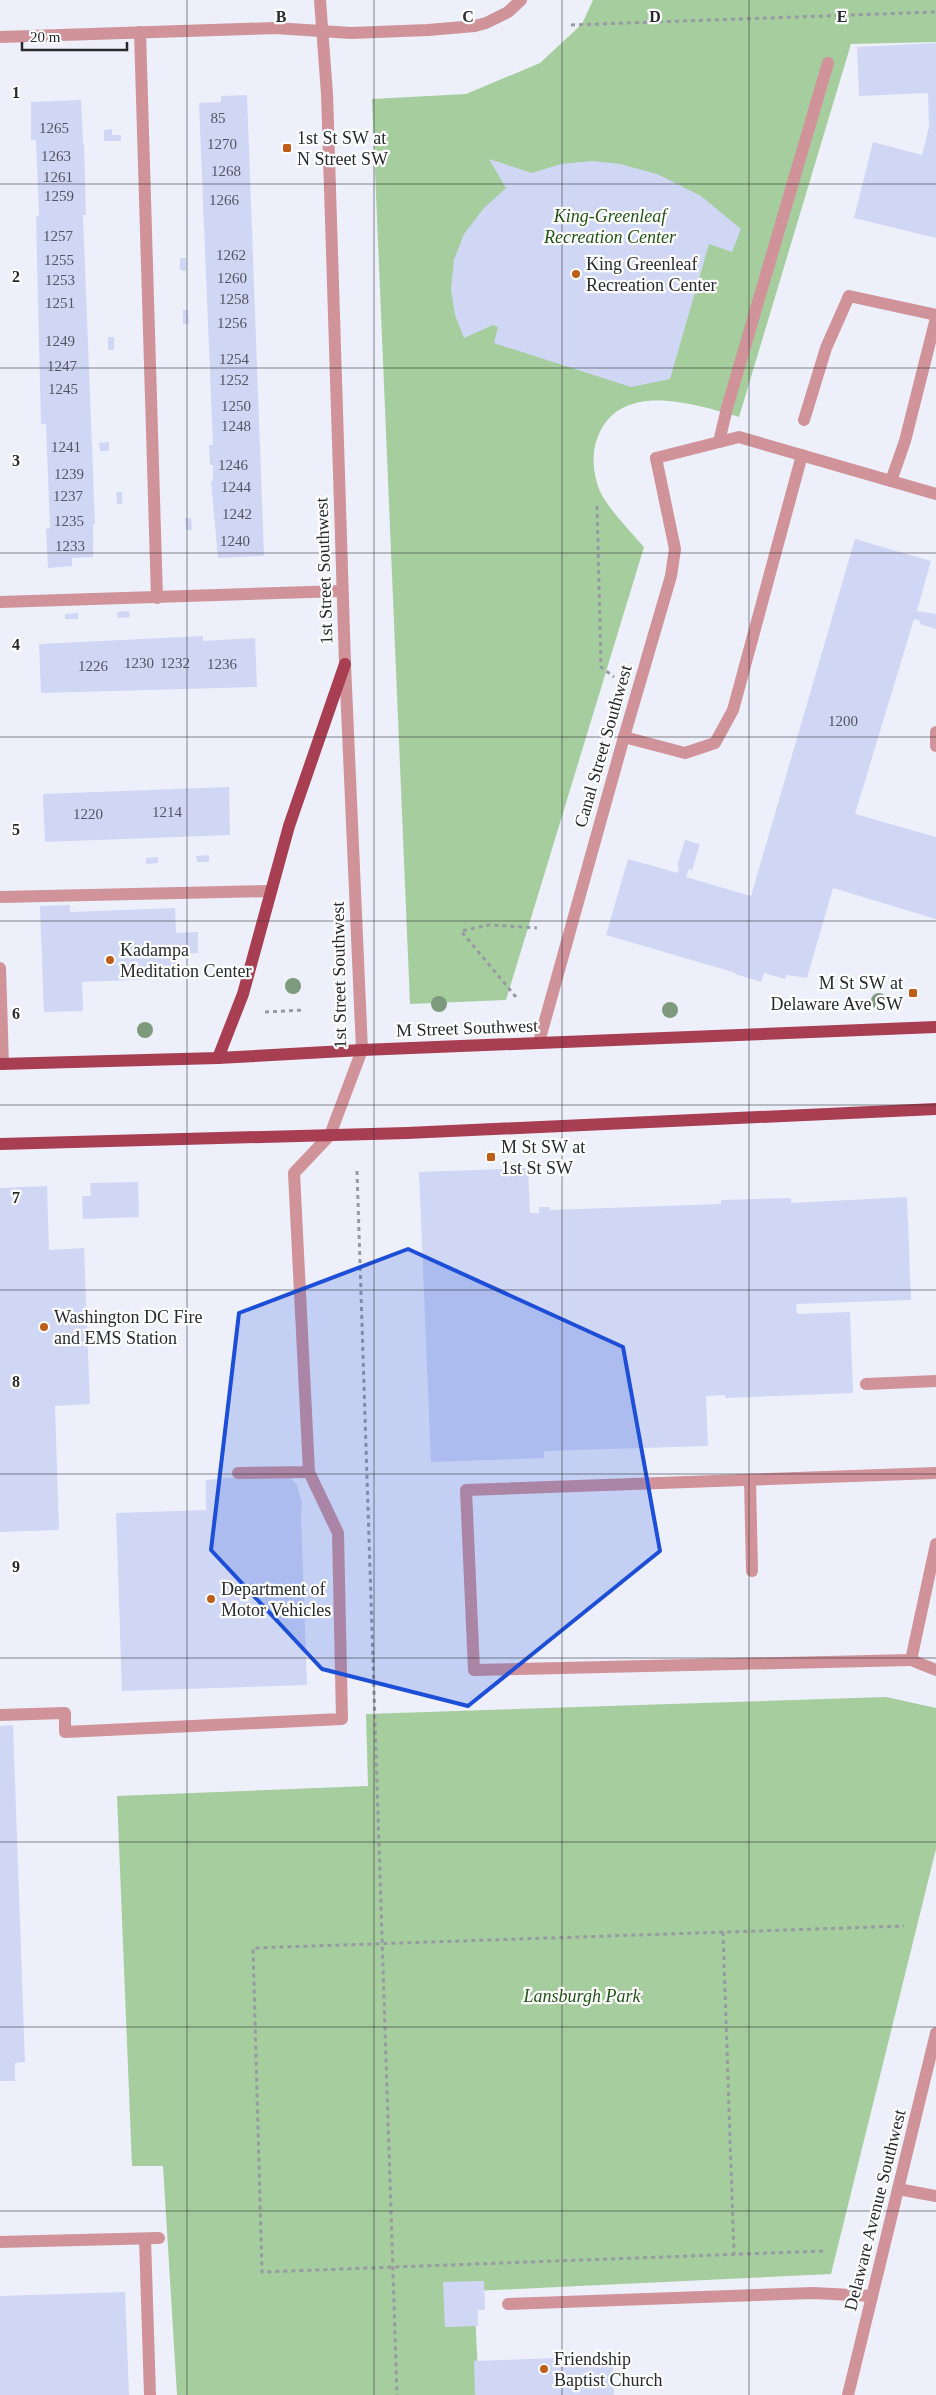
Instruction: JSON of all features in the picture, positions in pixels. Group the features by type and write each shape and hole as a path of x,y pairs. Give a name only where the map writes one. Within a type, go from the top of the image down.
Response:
{"main road":[{"path":"218,1058 243,994 289,826 345,664"},
{"name":"M Street Southwest","path":"2,1064 218,1058 539,1042 936,1027"},
{"path":"0,1144 330,1135 936,1109"}],"street":[{"name":"1st Street Southwest","path":"320,0 328,104 342,591 362,1050 330,1135"},
{"path":"0,37 275,28 351,33 475,26 508,12 521,0"},
{"path":"140,32 157,598"},
{"path":"828,63 729,398 719,442 739,437 936,494"},
{"path":"804,420 826,348 849,296 936,317 906,441 891,481"},
{"name":"Canal Street Southwest","path":"539,1042 671,576 675,549 656,458 719,442"},
{"path":"624,737 685,753 715,743 733,710 802,455"},
{"path":"0,602 342,591"},
{"path":"936,732 936,746"},
{"path":"0,897 271,891"},
{"path":"0,968 2,1064"},
{"path":"0,1715 64,1713 65,1732 342,1719 338,1533 308,1472 294,1173 330,1135"},
{"path":"866,1384 936,1381"},
{"path":"238,1473 308,1472"},
{"path":"936,1473 466,1490 474,1670 911,1660 936,1670"},
{"path":"750,1480 752,1571"},
{"path":"911,1660 936,1544"},
{"name":"Delaware Avenue Southwest","path":"848,2395 936,2033"},
{"path":"898,2189 936,2196"},
{"path":"0,2242 159,2238"},
{"path":"145,2239 150,2395"},
{"path":"508,2304 813,2293 872,2296"}],"path":[{"path":"571,25 936,12"},
{"path":"598,506 601,666 614,677"},
{"path":"516,997 461,931 489,925 537,928"},
{"path":"265,1012 304,1010"},
{"path":"357,1170 397,2395"},
{"path":"823,2251 262,2272 253,1948 904,1926"},
{"path":"723,1932 734,2254"}],"highlighted area":[{"path":"408,1249 623,1347 660,1551 468,1706 322,1669 211,1550 239,1313"}],"green space":[{"name":"King-Greenleaf Recreation Center","path":"593,0 936,0 936,42 851,44 739,417 700,406 658,401 638,403 620,409 606,422 594,448 597,484 612,510 644,547 506,1000 410,1004 372,99 466,94 540,63 582,24"},
{"name":"Lansburgh Park","path":"886,1697 936,1708 936,1849 831,2274 474,2291 479,2395 177,2395 163,2166 132,2166 117,1796 368,1786 366,1714"}],"building":[{"path":"936,43 936,238 854,218 873,142 922,155 929,127 928,93 859,96 857,47"},
{"path":"247,95 264,556 218,558 211,481 213,481 213,465 210,465 209,445 213,445 199,103 221,102 221,96"},
{"path":"81,100 86,215 83,215 95,524 93,524 93,557 72,558 72,566 48,568 46,529 50,528 46,424 41,424 36,217 39,216 36,140 31,140 31,102"},
{"path":"112,129 112,135 121,135 121,141 104,141 104,130"},
{"name":"King Greenleaf Recreation Center","path":"489,159 532,173 561,164 592,161 620,164 657,174 701,196 741,229 732,252 709,244 670,379 631,387 494,343 498,327 493,325 464,338 455,315 451,289 454,260 464,234 484,208 506,188"},
{"path":"180,258 186,258 186,271 180,270"},
{"path":"183,310 188,310 189,324 183,324"},
{"path":"108,337 114,337 114,350 108,350"},
{"path":"109,442 109,451 100,451 99,443"},
{"path":"116,492 122,492 122,504 117,504"},
{"path":"185,518 191,518 192,530 186,530"},
{"path":"855,539 931,561 917,611 936,614 936,629 920,624 920,621 914,619 855,814 936,837 936,919 833,888 807,978 787,975 785,979 764,973 761,982 606,935 628,859 678,873 679,867 677,866 685,840 700,844 692,870 689,869 686,877 751,896"},
{"path":"129,611 130,617 118,618 117,612"},
{"path":"78,613 78,619 65,619 65,614"},
{"path":"203,636 203,641 255,638 257,687 41,693 39,644"},
{"path":"229,787 230,835 45,842 43,794"},
{"path":"209,855 209,862 197,862 196,856"},
{"path":"158,857 158,863 146,864 146,858"},
{"name":"Kadampa Meditation Center","path":"70,905 70,912 175,908 176,933 198,932 198,953 177,954 178,978 82,982 83,1011 44,1012 40,906"},
{"path":"528,1168 530,1213 539,1213 539,1207 550,1207 550,1210 721,1204 721,1200 791,1198 791,1203 907,1197 911,1300 796,1304 797,1314 850,1312 853,1393 726,1398 725,1395 706,1396 708,1446 544,1451 544,1458 431,1462 419,1172"},
{"path":"138,1182 139,1217 83,1219 82,1196 91,1196 90,1183"},
{"name":"Washington DC Fire and EMS Station","path":"47,1186 49,1250 84,1248 90,1404 55,1406 59,1530 0,1532 0,1188"},
{"name":"Department of Motor Vehicles","path":"248,1476 291,1478 297,1485 302,1503 307,1685 122,1691 116,1513 206,1510 206,1480"},
{"path":"13,1725 25,2062 15,2063 15,2081 0,2081 0,1726"},
{"path":"484,2281 485,2310 478,2310 478,2326 445,2327 443,2282"},
{"path":"125,2292 129,2395 0,2395 0,2296"},
{"name":"Friendship Baptist Church","path":"613,2356 614,2395 475,2395 474,2361"}],"place":[{"name":"1st St SW at N Street SW","path":"287,148"},
{"name":"King Greenleaf Recreation Center","path":"576,274"},
{"name":"Kadampa Meditation Center","path":"110,960"},
{"name":"M St SW at Delaware Ave SW","path":"913,993"},
{"name":"M St SW at 1st St SW","path":"491,1157"},
{"name":"Washington DC Fire and EMS Station","path":"44,1327"},
{"name":"Department of Motor Vehicles","path":"211,1599"},
{"name":"Friendship Baptist Church","path":"544,2369"}]}
